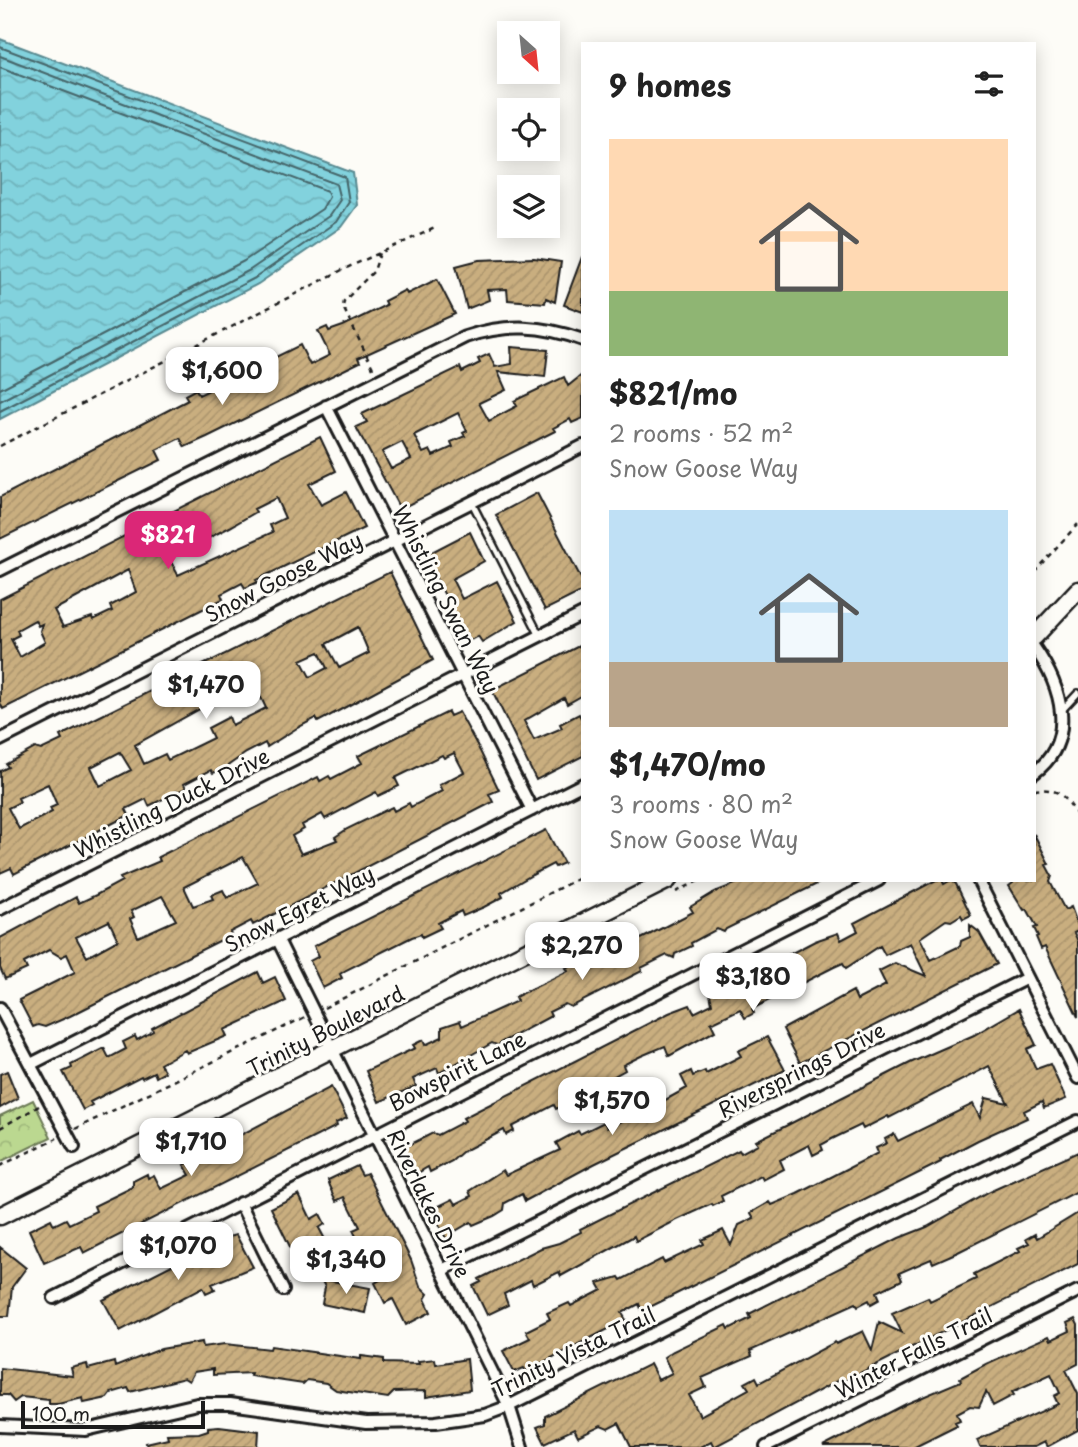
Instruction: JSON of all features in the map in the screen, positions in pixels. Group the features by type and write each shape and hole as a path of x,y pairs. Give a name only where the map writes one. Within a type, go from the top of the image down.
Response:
{"main road":[{"path":"1036,635 1078,590"},
{"name":"Trinity Boulevard","path":"0,1216 664,882"}],"street":[{"path":"0,569 444,345 487,329 525,326 581,340"},
{"name":"Whistling Swan Way","path":"326,406 397,540 532,810"},
{"name":"Snow Goose Way","path":"0,740 581,447"},
{"name":"Whistling Duck Drive","path":"0,909 581,615"},
{"path":"1036,651 1064,708 1060,742 1051,761 1036,772"},
{"name":"Snow Egret Way","path":"31,1064 581,785"},
{"name":"Bowspirit Lane","path":"54,1298 374,1133 875,882"},
{"path":"979,882 1078,1078"},
{"name":"Riverlakes Drive","path":"278,940 509,1406 522,1447"},
{"name":"Riversprings Drive","path":"442,1270 1027,978"},
{"path":"0,1007 74,1147"},
{"name":"Trinity Vista Trail","path":"0,1426 86,1430 197,1404 230,1404 366,1423 436,1423 485,1415 509,1406 1078,1121"},
{"path":"240,1203 284,1290"},
{"name":"Winter Falls Trail","path":"766,1447 1078,1291"}],"lane":[{"path":"471,501 540,636"},
{"path":"1064,708 1078,693"}],"path":[{"path":"0,446 380,253 435,228"},
{"path":"373,368 343,307 344,301 374,271 380,253"},
{"path":"1036,570 1078,524"},
{"path":"1036,790 1045,789 1065,796 1078,817"},
{"path":"325,1007 581,877"},
{"path":"78,1127 303,1018"},
{"path":"0,1128 39,1106"},
{"path":"0,1166 56,1138"}],"green space":[{"path":"33,1100 51,1137 0,1162 0,1116"}],"water":[{"path":"0,39 353,173 357,205 341,227 258,284 0,419"}],"building":[{"path":"534,258 561,262 555,302 546,298 545,303 508,300 507,289 487,290 489,300 467,309 456,266 479,260"},
{"path":"581,260 581,311 564,305"},
{"path":"437,279 455,314 358,358 360,362 185,447 180,438 156,450 161,460 0,539 0,497 188,400 185,395 196,389 199,395 300,345 310,365 330,355 318,331 327,327 329,331 343,326 386,305 384,301 405,290 407,294"},
{"path":"511,347 548,350 545,377 498,372 506,390 479,403 489,421 517,406 514,401 564,377 568,386 581,376 581,419 572,423 570,419 553,428 555,431 400,509 356,427 367,422 362,414 460,367 462,372 480,363 478,359 489,354 495,367 512,364","holes":["458,413 467,431 463,433 465,436 451,442 453,447 433,456 430,450 423,453 414,435","402,442 411,459 391,469 382,452"]},
{"path":"320,437 336,471 309,484 321,505 346,492 364,528 256,580 258,582 245,588 242,583 221,594 223,599 3,709 0,703 0,599","holes":["276,498 285,518 270,525 273,532 178,575 169,558 230,527 256,512 254,509","128,570 136,592 110,606 112,611 93,620 92,617 63,627 54,610","35,620 38,626 42,624 40,631 45,642 20,657 11,639 19,635 17,630"]},
{"path":"537,493 581,578 581,592 545,610 496,515"},
{"path":"470,532 484,561 452,579 462,599 497,581 517,621 482,642 478,636 469,641 424,556"},
{"path":"390,572 433,660 318,722 316,718 267,747 265,743 246,753 223,769 213,773 211,770 184,784 186,788 149,806 146,799 126,809 129,815 14,874 11,868 0,873 0,771 8,767 6,764 35,748 41,750 62,740 60,736","holes":["358,627 369,653 339,668 326,644","319,652 327,668 310,677 301,660","255,685 266,708 232,725 229,717 208,728 213,738 168,760 165,754 144,764 135,745 225,695 227,699","120,752 131,770 100,786 91,767","48,784 57,805 50,808 52,812 19,829 8,808 20,802 18,798"]},
{"path":"581,645 581,696 567,704 564,698 524,721 534,740 562,728 560,724 579,714 581,757 536,780 492,690"},
{"path":"448,712 450,716 459,712 499,790 489,794 493,802 253,925 251,921 230,932 231,935 70,1016 45,1027 33,1027 19,1000 75,972 67,954 61,957 49,950 24,963 27,969 5,979 0,968 0,938 76,897 79,903 96,895 122,881 120,878 160,861 158,857 318,777 320,781 329,776 331,779 362,763 358,756","holes":["454,753 464,772 439,785 442,791 411,807 409,803 394,811 392,807 347,829 335,837 337,840 301,854 292,836 304,829 302,825 322,814 325,819 376,792 378,796 399,786 395,778 442,755 444,758","243,857 258,883 227,898 223,890 211,895 213,899 193,906 184,887","162,896 176,920 138,937 130,919 134,917 131,911","109,921 118,940 87,957 76,937"]},
{"path":"546,830 564,863 555,867 553,864 532,875 501,893 503,897 484,907 463,916 461,911 438,923 441,928 422,937 421,934 412,937 346,970 340,974 342,978 323,988 310,961 319,956 314,946"},
{"path":"1036,838 1049,864 1046,865 1052,876 1050,882 1065,910 1071,907 1078,926 1078,931 1074,933 1078,941 1078,1017 1045,947 1041,949 1034,928 1037,927 1009,886 1013,883 1036,882"},
{"path":"740,882 821,882 724,932 717,929 691,943 692,946 675,954 674,958 667,955 641,968 642,971 571,1007 565,1004 549,1012 551,1016 499,1046 492,1043 439,1073 437,1068 413,1079 416,1086 379,1102 366,1071 415,1048 413,1045 423,1040 425,1045 442,1037 442,1027 460,1021 462,1026 517,1001 515,997 568,971 566,968 608,947 611,953 643,938 693,912 690,907 715,892"},
{"path":"932,882 954,882 971,915 963,919 961,915 951,921 946,920 920,938 931,960 960,946 961,941 970,937 970,925 979,932 997,964 800,1063 783,1029 853,991 857,1000 886,985 879,971 895,963 926,976 910,943 885,955 880,946 846,968 843,963 752,1009 754,1013 745,1018 740,1009 711,1023 715,1031 669,1056 665,1046 641,1056 623,1065 625,1070 607,1080 610,1085 556,1109 554,1105 512,1127 514,1131 506,1135 504,1130 430,1172 428,1167 416,1174 403,1148 433,1133 438,1135 465,1121 463,1118 669,1013 690,1005 694,1013 712,1004 710,994 770,964 773,971 791,962 788,955 815,941 838,933 841,940 858,931 854,923"},
{"path":"258,972 263,983 275,977 286,1001 224,1030 227,1036 187,1053 185,1050 160,1064 165,1072 156,1077 154,1072 142,1078 141,1076 90,1102 92,1105 83,1110 63,1072 72,1068 71,1065 104,1048 109,1058 126,1049 123,1042 135,1036 137,1040 153,1031 152,1028"},
{"path":"1019,1009 1036,1045 1027,1049 1036,1069 1050,1064 1066,1099 1044,1108 1042,1102 1024,1111 1027,1118 978,1140 940,1160 941,1162 642,1311 639,1304 622,1313 626,1320 526,1371 524,1368 514,1372 503,1351 530,1338 526,1331 550,1319 547,1313 569,1303 571,1306 602,1290 598,1283 619,1277 621,1280 662,1259 664,1263 704,1244 702,1240 723,1230 731,1245 739,1225 754,1218 751,1213 770,1202 772,1205 798,1194 878,1153 876,1148 887,1143 885,1139 894,1134 898,1141 973,1104 980,1118 986,1098 1008,1103 989,1066 889,1118 888,1116 863,1129 861,1125 832,1139 821,1145 823,1150 813,1155 809,1145 780,1160 784,1169 763,1180 761,1176 721,1196 723,1201 713,1206 712,1204 636,1241 634,1236 561,1276 559,1272 533,1285 531,1280 504,1294 508,1305 487,1315 473,1286 481,1282 479,1279 541,1248 559,1243 581,1232 580,1229 739,1150 741,1153 758,1144 756,1141 910,1063 974,1035"},
{"path":"767,1037 785,1070 525,1201 522,1194 505,1203 504,1210 473,1225 471,1222 454,1232 453,1237 447,1240 432,1213 438,1210 437,1207 453,1199 456,1204 472,1196 470,1191 503,1170 506,1175 560,1150 556,1143 578,1131 580,1134 604,1122 607,1128 637,1113 633,1106 654,1096 658,1104 687,1088 681,1076 691,1071 693,1076 705,1071 706,1074 741,1056 738,1051"},
{"path":"7,1071 18,1098 0,1108 0,1074"},
{"path":"331,1087 347,1118 336,1123 337,1126 84,1253 81,1247 44,1263 29,1230 51,1219 54,1225 66,1219 69,1224 96,1211 94,1206 133,1187 133,1181 147,1174 148,1178 154,1175 161,1189 190,1175 184,1165"},
{"path":"1078,1152 1078,1192 958,1252 933,1263 931,1259 899,1273 902,1280 877,1292 880,1299 871,1304 869,1300 858,1306 856,1303 750,1351 752,1356 702,1378 706,1387 689,1395 700,1416 749,1389 745,1383 756,1377 759,1383 835,1342 836,1344 863,1331 872,1350 879,1322 902,1333 892,1313 928,1297 930,1301 976,1279 974,1274 1020,1251 1018,1248 1029,1243 1026,1239 1035,1234 1037,1238 1078,1213 1078,1264 840,1383 839,1380 714,1447 711,1441 700,1447 631,1447 619,1423 608,1429 601,1426 578,1437 574,1429 545,1443 537,1427 545,1424 545,1416 650,1364 658,1380 672,1373 664,1357 673,1351 727,1325 729,1329 751,1318 749,1314 899,1238 927,1227 989,1192"},
{"path":"357,1166 362,1175 367,1173 411,1260 420,1286 428,1294 425,1299 431,1312 406,1325 393,1299 385,1303 375,1283 385,1277 370,1247 363,1251 353,1230 360,1227 345,1197 337,1201 328,1180"},
{"path":"299,1194 311,1219 320,1214 325,1224 319,1228 328,1245 337,1240 348,1262 320,1276 307,1249 294,1255 271,1208"},
{"path":"236,1235 253,1267 212,1284 215,1289 206,1293 203,1287 120,1331 103,1300 225,1238"},
{"path":"0,1247 26,1268 12,1287 9,1316 0,1316"},
{"path":"321,1279 370,1288 365,1313 322,1304 325,1287"},
{"path":"1075,1319 1078,1325 1078,1364 1066,1370 1078,1394 1078,1430 1047,1447 1044,1442 1034,1447 980,1447 977,1440 1058,1404 1054,1396 1060,1393 1051,1374 1012,1392 1014,1395 993,1406 986,1392 979,1407 970,1406 957,1413 960,1420 955,1422 957,1425 913,1447 823,1447 906,1404 961,1381 960,1378 986,1364 1049,1336 1051,1340 1070,1331 1067,1323"},
{"path":"202,1342 203,1347 225,1344 270,1349 271,1346 361,1359 361,1356 384,1359 384,1363 419,1364 418,1361 435,1359 436,1364 467,1359 470,1390 426,1397 426,1391 394,1392 388,1398 336,1390 326,1383 307,1380 303,1384 250,1376 251,1373 213,1375 213,1369 194,1372 189,1381 184,1378 130,1392 128,1388 111,1393 107,1398 84,1403 83,1398 49,1404 49,1400 21,1397 14,1402 8,1395 0,1395 0,1368 73,1376 71,1368 87,1364 88,1369 114,1362 115,1367 161,1349"},
{"path":"208,1427 259,1431 258,1447 147,1447 146,1443 168,1438 167,1434 199,1433 208,1430"}]}
